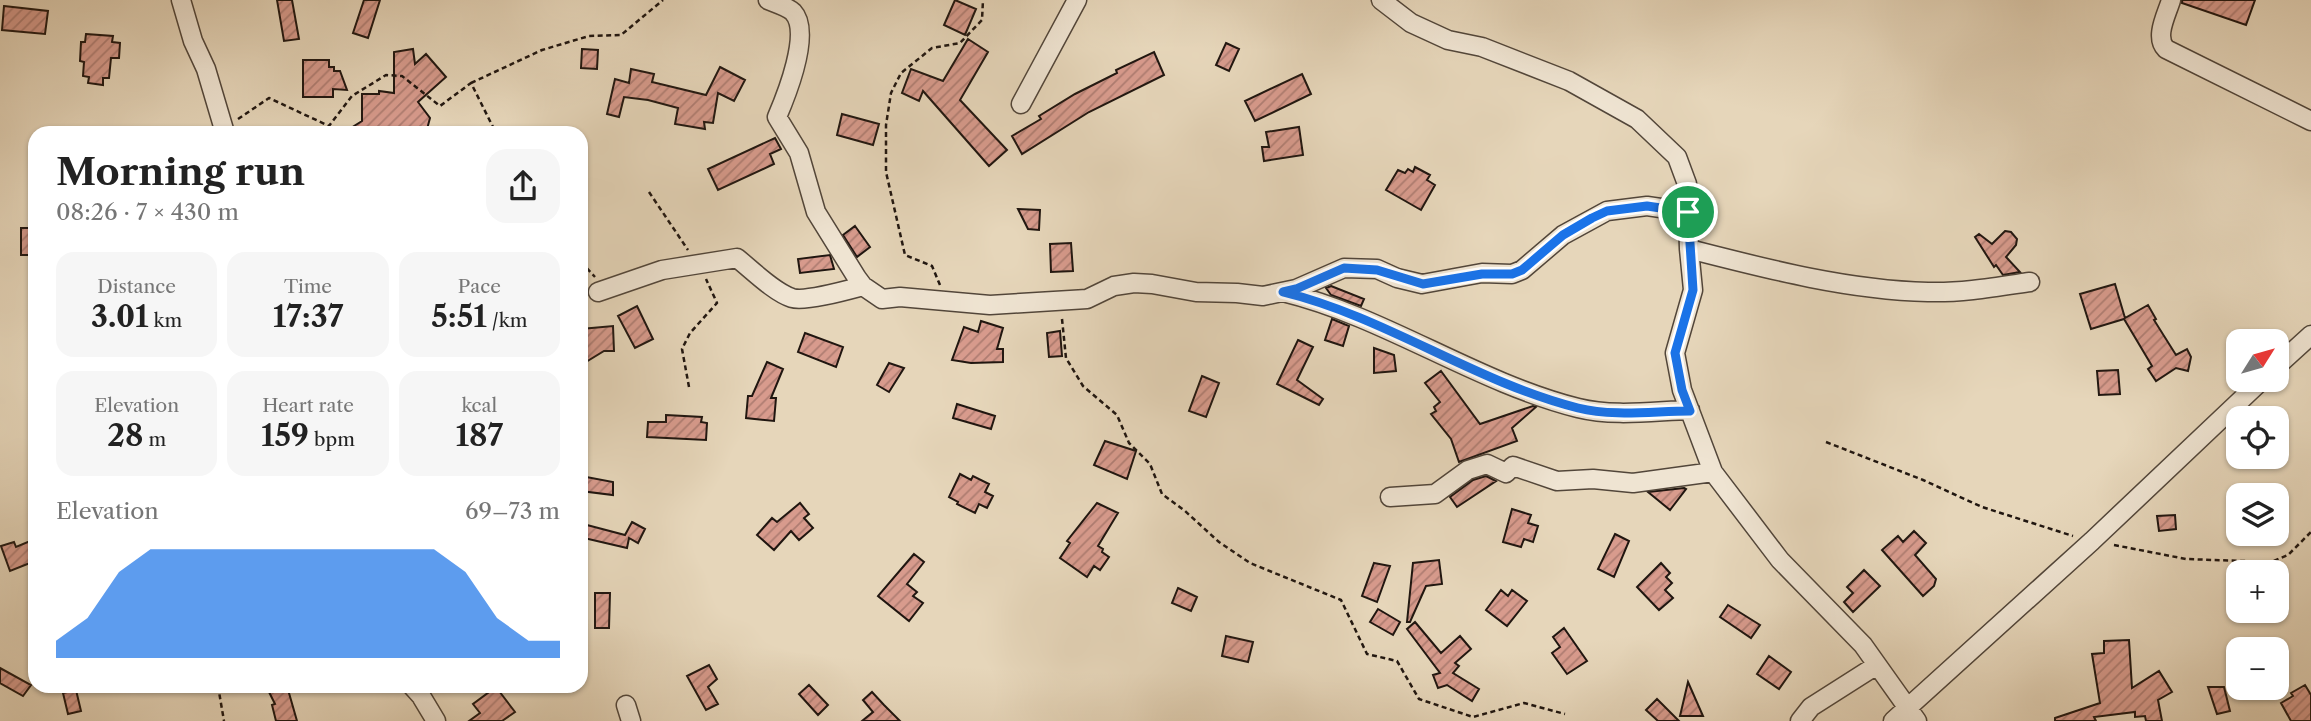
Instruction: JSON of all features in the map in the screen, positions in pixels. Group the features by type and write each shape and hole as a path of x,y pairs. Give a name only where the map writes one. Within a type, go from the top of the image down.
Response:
{"street":[{"path":"181,0 223,126"},
{"path":"768,0 793,12 799,24 796,62 777,117 799,153 817,212 863,286 882,299 900,297 990,305 1087,299 1114,286 1135,284 1152,284 1196,292 1263,296 1296,289 1344,268 1377,270 1423,284 1482,274 1512,274 1522,270 1576,226 1607,211 1647,206 1688,212"},
{"path":"1021,104 1077,0"},
{"path":"1381,0 1410,23 1448,40 1482,47 1569,80 1637,118 1677,157 1687,184 1693,290 1675,353 1682,390 1713,472 1780,560 1863,645 1912,715"},
{"path":"2171,0 2160,43 2166,49 2311,121"},
{"path":"1689,248 1829,282 1891,289 1929,292 1980,290 2030,282"},
{"path":"598,292 662,270 737,258 769,284 793,298 832,294 863,286"},
{"path":"1283,292 1311,299 1395,332 1525,391 1579,408 1615,412 1690,411"},
{"path":"2289,355 2311,335"},
{"path":"1893,721 1912,715 2249,392"},
{"path":"1390,497 1435,494 1468,470 1487,464 1506,472 1513,466 1557,481 1592,479 1633,483 1713,472"},
{"path":"1800,721 1811,707 1877,665"},
{"path":"419,693 436,721"}],"path":[{"path":"230,126 269,98 330,126 352,96 386,75 402,76 440,106 471,83 542,50 589,36 621,35 663,0"},
{"path":"946,301 933,266 905,255 886,172 886,125 891,93 901,73 932,48 960,43 982,20 983,0"},
{"path":"471,83 492,126"},
{"path":"649,192 698,264 717,303 690,333 682,349 689,387"},
{"path":"1058,299 1066,358 1083,386 1117,415 1129,443 1150,464 1162,494 1219,542 1250,563 1340,600 1367,654 1397,661 1419,699 1473,717 1524,703 1565,714"},
{"path":"1826,442 1923,480 1982,507 2092,541 2186,559 2265,562 2288,555 2311,532"},
{"path":"219,693 225,721"}],"building":[{"path":"277,0 292,0 299,39 284,41"},
{"path":"364,0 380,0 368,38 353,33"},
{"path":"955,0 976,9 965,35 944,25"},
{"path":"2182,0 2255,0 2246,25 2182,3"},
{"path":"4,6 48,11 45,34 2,30"},
{"path":"86,34 113,36 112,42 120,43 119,58 111,58 109,78 103,78 103,85 88,83 89,77 83,76 84,62 80,61 81,42 85,42"},
{"path":"968,39 988,52 960,100 1007,150 989,166 923,91 919,101 902,93 911,69 943,81"},
{"path":"1226,43 1239,49 1229,71 1216,65"},
{"path":"413,49 415,64 426,54 446,77 418,102 430,118 428,126 354,126 362,121 362,94 379,94 379,91 394,93 394,52"},
{"path":"582,49 598,50 597,69 581,68"},
{"path":"1154,52 1164,75 1089,112 1022,154 1012,136 1075,94"},
{"path":"303,60 329,60 329,67 340,71 347,90 333,89 333,97 303,97"},
{"path":"720,67 745,80 734,101 718,93 713,123 704,122 705,129 675,124 678,108 648,100 624,97 619,117 607,114 615,79 629,83 631,69 654,74 652,82 706,95"},
{"path":"1302,74 1311,94 1255,121 1245,101"},
{"path":"842,114 879,124 873,145 837,135"},
{"path":"1299,127 1303,155 1264,161 1262,147 1269,147 1266,132"},
{"path":"775,138 781,149 770,154 774,164 718,190 708,169"},
{"path":"1415,167 1430,175 1427,180 1435,185 1421,210 1386,190 1398,170 1405,173 1408,169 1413,172"},
{"path":"1018,209 1040,210 1039,230 1028,229"},
{"path":"855,226 870,247 857,257 843,235"},
{"path":"21,228 28,228 28,255 21,255"},
{"path":"2005,231 2011,232 2017,239 2016,245 2006,257 2020,272 2003,275 1996,265 1994,267 1975,237 1979,234 1992,244"},
{"path":"1071,243 1073,271 1051,272 1050,244"},
{"path":"830,255 834,269 800,273 798,259"},
{"path":"2115,284 2125,318 2148,305 2176,355 2187,349 2191,357 2188,371 2176,368 2156,381 2148,369 2152,366 2124,319 2091,329 2080,294"},
{"path":"1331,286 1364,299 1361,306 1331,295 1326,288"},
{"path":"637,306 653,339 635,348 618,316"},
{"path":"1332,319 1349,326 1343,346 1325,340"},
{"path":"981,321 1003,328 997,349 1003,349 1003,362 971,363 952,360 964,327 978,332"},
{"path":"613,326 614,351 604,351 588,361 588,328"},
{"path":"1060,331 1062,356 1049,357 1047,333"},
{"path":"805,333 843,347 836,367 798,352"},
{"path":"1298,340 1313,347 1297,380 1323,399 1319,405 1277,384"},
{"path":"1374,348 1394,355 1396,371 1374,373"},
{"path":"767,362 783,369 771,398 776,398 774,421 746,418 748,396 752,396"},
{"path":"889,363 904,368 889,392 877,385"},
{"path":"2118,370 2120,394 2099,395 2097,371"},
{"path":"1441,371 1480,424 1536,407 1512,428 1517,441 1459,462 1451,439 1431,414 1436,411 1434,407 1440,402 1425,383"},
{"path":"1202,376 1219,383 1206,417 1189,411"},
{"path":"957,404 995,416 991,429 953,418"},
{"path":"666,415 702,417 701,422 707,423 706,440 647,437 648,422 666,422"},
{"path":"1105,441 1136,451 1127,479 1094,465"},
{"path":"960,474 971,480 973,476 989,484 985,492 993,496 987,508 979,504 975,513 949,497"},
{"path":"1486,476 1496,481 1457,507 1450,497 1473,480"},
{"path":"588,477 613,482 613,495 588,492"},
{"path":"1686,489 1670,510 1648,492"},
{"path":"800,503 809,514 804,518 813,528 799,540 791,531 774,550 757,535 772,518 777,522"},
{"path":"1097,503 1118,513 1098,546 1109,557 1100,570 1094,566 1087,577 1060,558 1070,543 1067,541"},
{"path":"1512,509 1531,515 1528,523 1538,526 1533,542 1524,539 1521,547 1503,542"},
{"path":"2175,515 2176,529 2159,531 2157,516"},
{"path":"632,522 645,529 638,543 629,538 627,548 588,539 588,525 625,535"},
{"path":"1914,531 1926,543 1915,555 1936,579 1934,586 1923,596 1882,550 1898,536 1903,542"},
{"path":"1615,534 1629,541 1614,577 1598,569"},
{"path":"14,542 16,547 28,542 28,564 10,571 1,546"},
{"path":"914,554 924,562 907,584 917,592 913,596 923,603 909,621 878,596"},
{"path":"1439,560 1442,584 1426,586 1410,622 1407,622 1413,563"},
{"path":"1374,563 1390,566 1377,602 1362,596"},
{"path":"1661,563 1670,573 1666,577 1672,583 1665,590 1673,598 1659,610 1637,587"},
{"path":"1864,570 1880,586 1853,612 1844,602 1853,593 1847,587"},
{"path":"1178,588 1197,597 1191,611 1172,603"},
{"path":"1501,590 1508,596 1512,590 1527,601 1507,626 1486,610"},
{"path":"595,593 610,593 609,628 595,628"},
{"path":"1728,605 1760,625 1751,638 1720,617"},
{"path":"1378,609 1400,622 1393,635 1370,622"},
{"path":"1415,622 1441,653 1460,636 1471,649 1455,663 1459,666 1453,673 1479,689 1472,701 1447,685 1438,688 1433,675 1440,673 1407,629"},
{"path":"1564,628 1587,661 1567,674 1552,653 1560,647 1553,637"},
{"path":"1226,636 1253,642 1248,662 1222,656"},
{"path":"2129,640 2132,688 2159,671 2172,692 2158,700 2162,721 2146,721 2145,716 2135,717 2135,712 2094,717 2096,721 2055,721 2055,718 2100,703 2092,654 2104,653 2104,641"},
{"path":"1769,656 1791,672 1779,689 1757,674"},
{"path":"709,665 717,679 708,687 718,704 706,710 687,676"},
{"path":"0,668 28,683 28,689 23,696 0,683"},
{"path":"1688,682 1703,716 1680,716"},
{"path":"809,685 828,705 818,715 799,694"},
{"path":"2305,685 2311,695 2311,721 2291,721 2281,703 2293,696 2291,693"},
{"path":"2208,687 2224,687 2230,711 2217,714"},
{"path":"872,692 900,721 862,721 873,712 863,700"},
{"path":"63,693 77,693 81,711 68,714"},
{"path":"270,693 289,693 297,721 276,721 272,705 275,704"},
{"path":"488,693 501,693 515,712 502,721 469,721 480,713 473,704"},
{"path":"1657,699 1679,721 1658,721 1646,710"}],"route":[{"path":"1647,206 1688,212 1693,290 1675,353 1682,390 1690,411 1615,412 1579,408 1525,391 1395,332 1311,299 1283,292 1344,268 1377,270 1423,284 1482,274 1512,274 1522,270 1576,226 1607,211 1647,206"}]}
